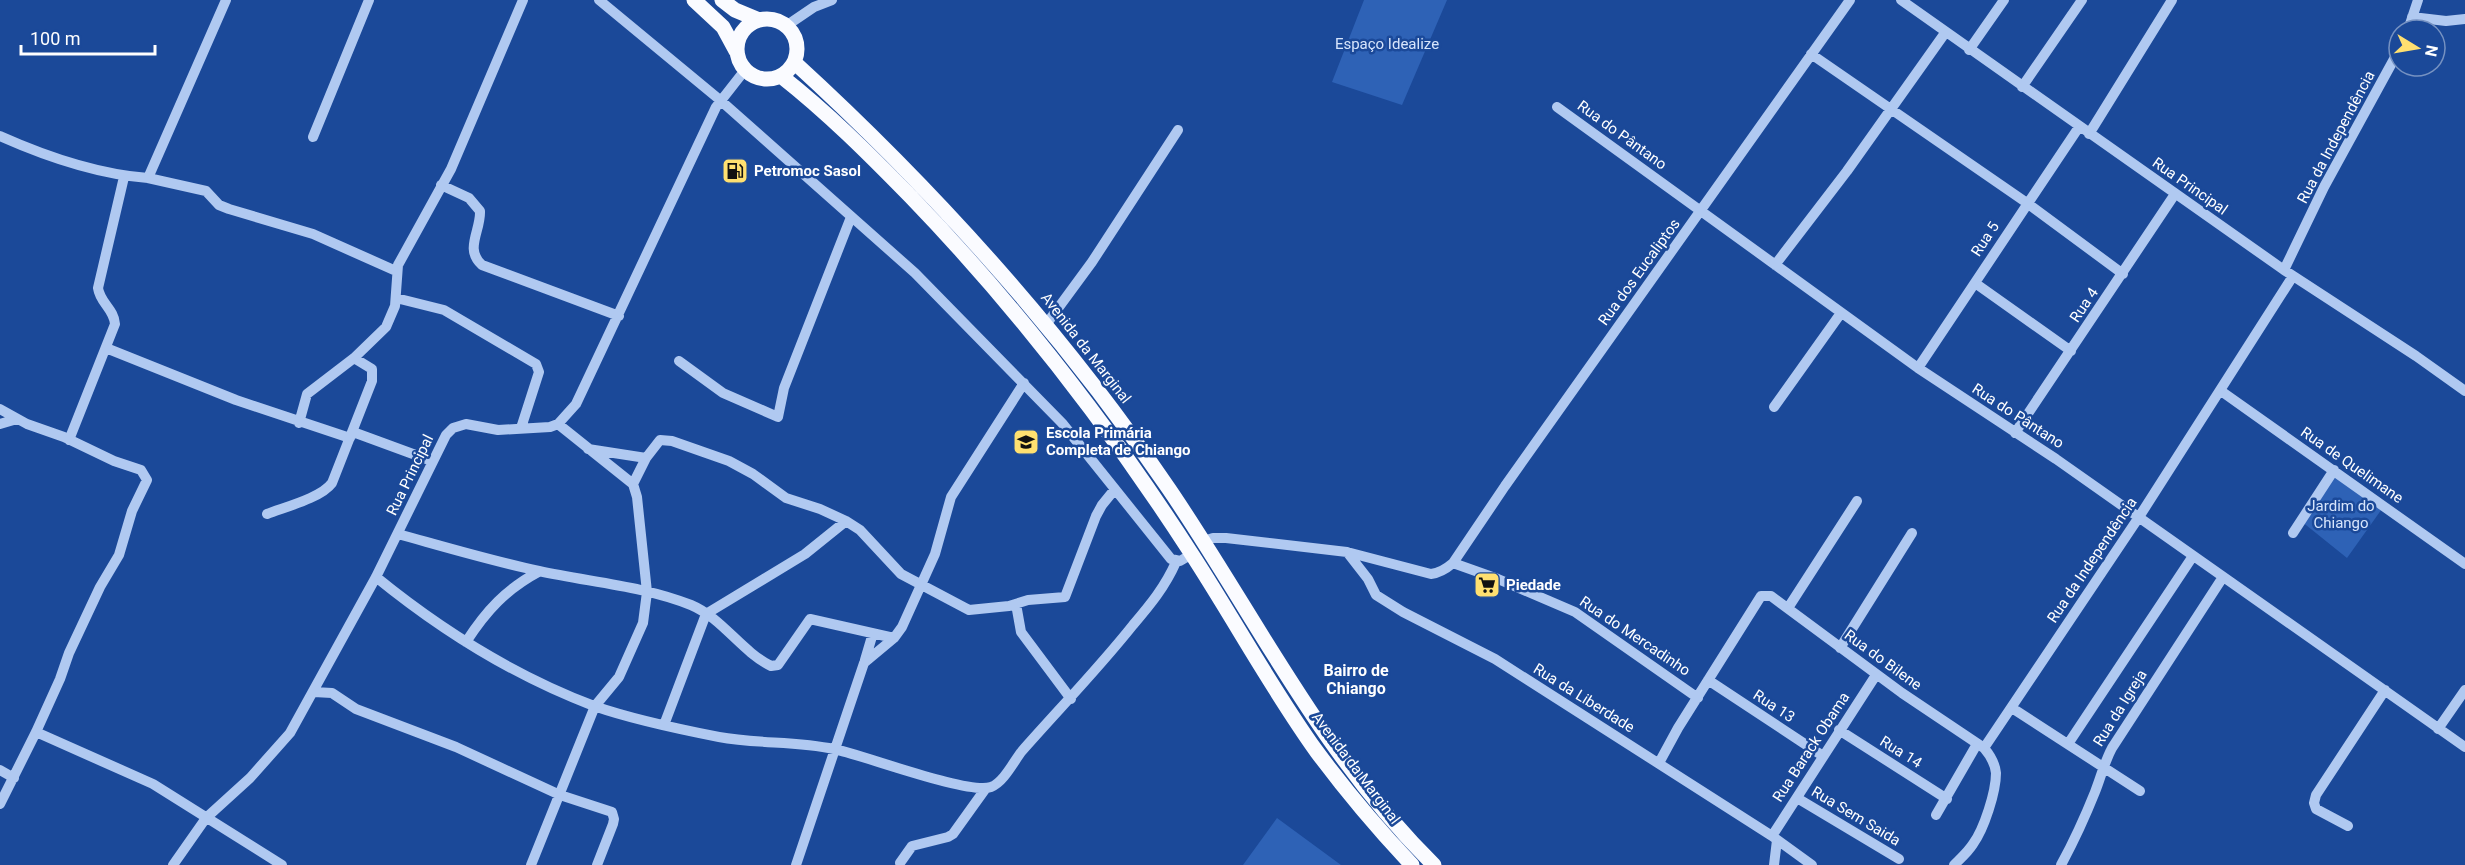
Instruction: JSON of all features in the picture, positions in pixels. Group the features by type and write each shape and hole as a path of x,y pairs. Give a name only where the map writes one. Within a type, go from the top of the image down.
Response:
{"main road":[{"path":"694,0 723,27 745,70 762,79 781,76 794,62 797,47 792,32 778,21 759,20 735,10 722,0"},
{"path":"736,51 742,31 759,20"},
{"name":"Avenida da Marginal","path":"794,62 849,112 920,183 1045,326 1138,445 1203,541 1261,636 1336,751 1365,790 1434,865"},
{"name":"Avenida da Marginal","path":"781,76 848,133 947,235 1015,312 1091,407 1126,455 1317,751 1386,837 1412,865"}],"street":[{"path":"148,178 226,0"},
{"path":"313,137 369,0"},
{"path":"299,423 307,394 354,357 386,327 396,298 396,271 464,141 523,0"},
{"path":"599,0 720,100 915,273 1062,423 1171,559 1176,562"},
{"path":"786,27 814,7 832,0"},
{"name":"Rua dos Eucaliptos","path":"1453,563 1576,385 1702,212 1850,0"},
{"name":"Rua Principal","path":"1901,0 2175,194 2465,391"},
{"path":"1969,50 2004,0"},
{"path":"2022,87 2082,0"},
{"path":"2089,134 2172,0"},
{"path":"2418,0 2412,17 2446,21 2465,19"},
{"path":"1775,265 1847,171 1945,33"},
{"path":"1811,54 2027,203 2123,274"},
{"path":"531,865 595,706 625,666 643,623 647,592 637,497 633,484 558,424 576,404 720,100 745,70"},
{"name":"Rua da Independência","path":"1936,815 1981,746 2012,708 2221,391 2289,273 2324,187 2387,72"},
{"name":"Rua do Pântano","path":"1557,107 1918,368 2056,459 2465,747"},
{"name":"Rua 5","path":"1918,368 2079,127"},
{"path":"1045,326 1092,262 1178,130"},
{"path":"0,135 64,162 124,177 148,178 206,191 219,205 313,234 396,271"},
{"path":"69,440 115,324 114,317 103,304 98,288 124,177"},
{"path":"441,185 469,198 480,211 473,247 474,254 482,265 619,316"},
{"name":"Rua 4","path":"2016,433 2175,194"},
{"path":"679,361 723,393 778,417 784,388 851,217"},
{"path":"1975,283 2071,351"},
{"path":"396,298 444,310 536,364 539,372 521,429"},
{"path":"1774,407 1841,313"},
{"path":"106,348 299,423 351,435 432,461"},
{"path":"267,514 326,490 332,483 373,374 370,366 354,357"},
{"path":"864,663 894,638 910,613 935,554 951,497 1024,382"},
{"name":"Rua de Quelimane","path":"2221,391 2465,564"},
{"path":"0,409 96,454 141,470 147,480 132,511 119,555 100,587 69,652 60,679 36,732 0,804"},
{"path":"0,424 18,419"},
{"name":"Rua Principal","path":"173,865 206,818 250,778 280,746 314,692 376,578 446,435 466,424 498,430 550,427 558,424"},
{"path":"633,484 646,458 660,440 672,441 729,461 753,474 786,498 820,509 846,521 860,530 901,574 969,610 1016,604 1028,600 1065,597 1096,516 1115,489"},
{"path":"587,449 646,458"},
{"path":"2293,533 2334,470"},
{"path":"1788,608 1857,501"},
{"path":"664,725 706,614 805,554 846,521"},
{"path":"1840,648 1912,533"},
{"path":"398,534 540,571 647,592 688,604 706,614 740,644 771,666 778,665 810,619 894,638"},
{"path":"1203,541 1226,538 1347,552 1431,574 1438,574 1453,563"},
{"name":"Rua da Liberdade","path":"1347,552 1368,579 1376,595 1495,659 1662,758 1812,865"},
{"path":"900,863 912,846 953,834 986,788 998,783 1022,752 1071,699 1162,591 1176,562 1191,554"},
{"path":"2068,744 2193,556"},
{"name":"Rua do Mercadinho","path":"1453,563 1575,612 1698,698"},
{"path":"466,642 484,614 500,597 540,571"},
{"name":"Rua da Igreja","path":"2061,865 2096,789 2102,767 2128,722 2223,577"},
{"path":"376,578 424,615 466,642 550,687 595,706 664,725 722,737 834,749 937,778 986,788"},
{"name":"Rua do Bilene","path":"1708,680 1761,596 1766,594 1876,675 1981,746"},
{"path":"1016,604 1021,632 1071,699"},
{"path":"796,865 873,633"},
{"name":"Rua Barack Obama","path":"1774,865 1774,838 1839,730 1876,675"},
{"path":"1662,758 1708,680"},
{"name":"Rua 13","path":"1708,680 1823,756"},
{"path":"2348,826 2316,808 2314,803 2316,795 2385,690"},
{"path":"2438,729 2465,690"},
{"path":"314,692 332,693 356,708 456,747 560,795 612,812 613,824 597,865"},
{"path":"2012,708 2140,791"},
{"name":"Rua 14","path":"1839,730 1947,799"},
{"path":"36,732 153,784 282,865"},
{"path":"1954,865 1975,843 1992,797 1996,772 1992,757 1981,746"},
{"path":"0,770 14,778"},
{"name":"Rua Sem Saida","path":"1797,798 1899,859"}],"green space":[{"name":"Espaço Idealize","path":"1364,0 1447,0 1402,105 1332,82"},
{"name":"Jardim do Chiango","path":"2334,470 2384,506 2347,558 2301,521"},
{"path":"1277,818 1341,865 1243,865"}],"place":[{"name":"Petromoc Sasol","path":"735,171"},
{"name":"Escola Primária Completa de Chiango","path":"1026,442"},
{"name":"Piedade","path":"1487,585"}],"district":[{"name":"Bairro de Chiango","path":"1356,679"}]}
